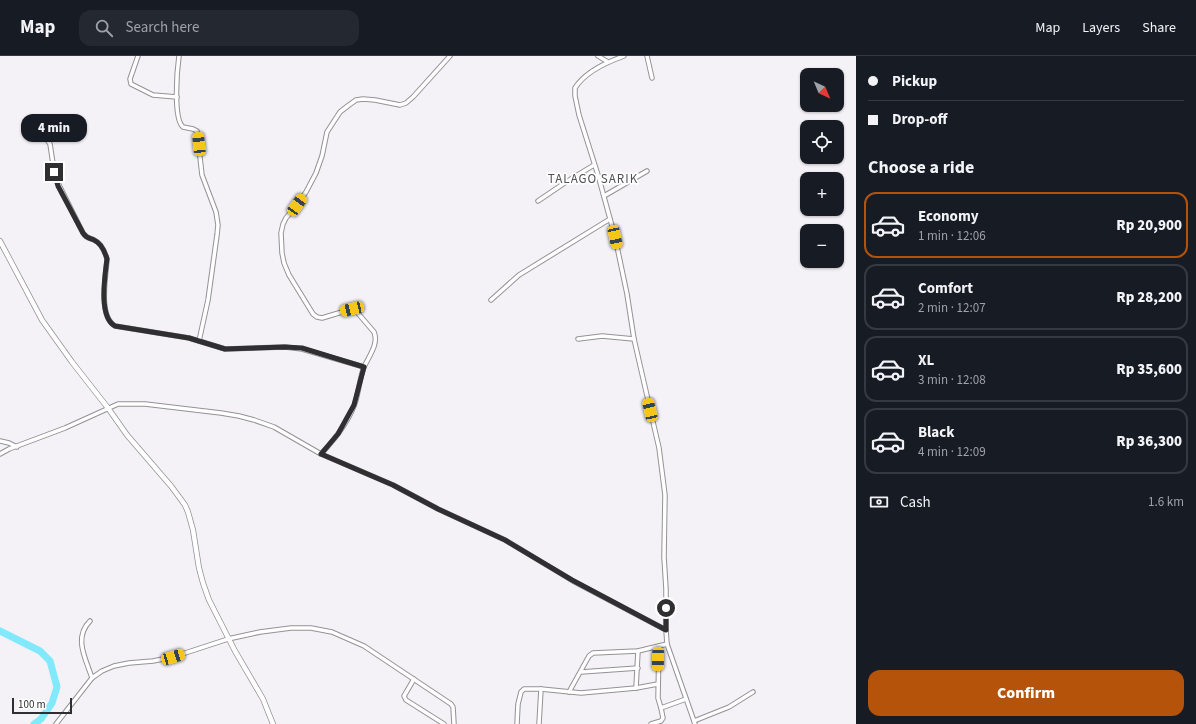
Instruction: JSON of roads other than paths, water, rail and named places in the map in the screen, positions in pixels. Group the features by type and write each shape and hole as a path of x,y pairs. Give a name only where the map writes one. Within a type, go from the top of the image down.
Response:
{"street":[{"path":"138,56 130,79 131,84 153,95 177,97"},
{"path":"179,56 177,97 180,124 183,127 193,128 197,131 202,175 215,206 217,217 218,235 209,293 199,342"},
{"path":"321,454 338,434 354,405 364,367 376,342 376,336 356,311 352,309 322,318 313,314 289,275 284,263 281,233 283,224 312,181 322,156 327,132 340,112 352,102 363,99 400,105 406,103 414,97 450,56"},
{"path":"598,56 608,62"},
{"path":"624,56 608,62 588,75 577,85 574,91 579,115 615,237 634,339 657,440 665,495 664,557 667,644 694,723 729,707 753,692"},
{"path":"647,56 652,78"},
{"path":"37,125 50,144 55,177 83,233 87,238 100,244 106,255 104,302 106,313 110,322 115,326 165,334 229,350 285,347 302,348 364,367"},
{"path":"538,201 594,165"},
{"path":"604,196 647,171"},
{"path":"491,300 519,275 610,219"},
{"path":"0,241 42,320 127,435 170,486 188,512 193,530 199,568 209,600 228,639 263,699 274,724"},
{"path":"578,338 602,336 634,339"},
{"path":"0,454 118,404 145,404 239,416 274,428 321,454 393,485 438,509 505,540 572,580 666,630"},
{"path":"0,441 17,447"},
{"path":"90,621 85,626 81,636 82,652 92,678"},
{"path":"56,724 92,678 102,671 114,666 173,657 228,639 260,632 291,628 311,628 332,632 364,646 450,704 453,707 454,724"},
{"path":"569,692 589,656 593,653 638,651 667,644"},
{"path":"651,724 662,720 662,708 658,700 659,646"},
{"path":"636,688 638,651"},
{"path":"581,672 638,668"},
{"path":"414,679 404,698 444,724"},
{"path":"517,724 517,708 524,689 596,692 658,684"},
{"path":"539,724 541,689"},
{"path":"662,708 686,698"}],"waterway":[{"path":"0,631 40,651 50,661 57,687 52,703 41,719 34,724"}],"district":[{"name":"TALAGO SARIK","path":"593,179"}]}
